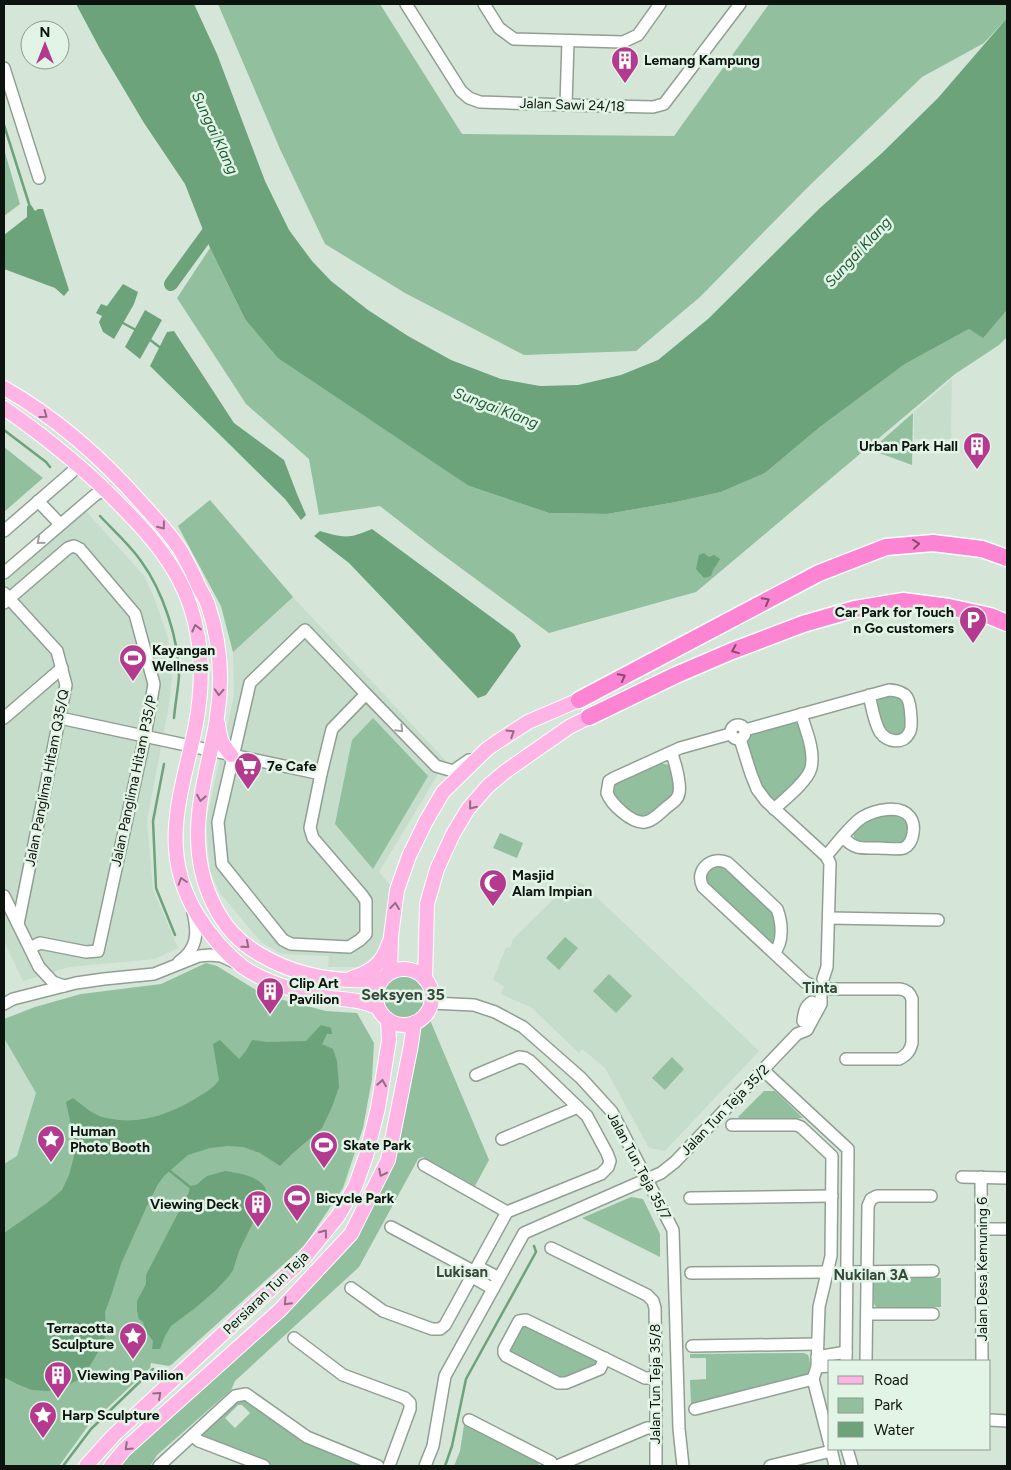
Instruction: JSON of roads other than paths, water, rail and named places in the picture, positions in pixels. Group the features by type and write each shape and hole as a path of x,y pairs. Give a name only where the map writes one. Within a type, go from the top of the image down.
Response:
{"highway":[{"path":"579,700 819,573 886,548 933,543 982,549 1007,558"},
{"path":"589,717 676,675 732,651 803,624 855,609 903,602 950,607 990,616 1007,623"}],"main road":[{"path":"4,388 14,393 66,431 102,462 152,514 180,550 194,574 208,605 216,639 220,669 218,718 220,740 232,755"},
{"path":"4,408 76,462 106,489 147,532 180,579 190,606 198,637 202,668 196,723 175,821 177,863 190,904 204,926 221,947 244,967 264,978 301,991 319,996 366,1002 377,1007"},
{"path":"218,718 198,811 197,837 198,857 206,888 218,915 229,930 250,948 274,962 306,974 345,981 386,976 401,969 410,969 418,972 431,989 431,1003 425,1015 414,1023 406,1025 396,1024 382,1015 375,999 376,990 386,976 397,890 408,856 426,821 443,792 487,749 528,722 579,700"},
{"path":"425,979 427,904 437,868 453,834 468,809 488,786 506,771 544,743 589,717"},
{"path":"205,774 221,757 232,755"},
{"path":"345,981 363,974 377,965 385,955 391,936"},
{"name":"Persiaran Tun Teja","path":"86,1466 120,1429 304,1258 338,1216 355,1187 378,1108 389,1040 388,1020"},
{"name":"Persiaran Tun Teja","path":"111,1466 124,1450 280,1310 351,1234 388,1160 412,1045 414,1023"}],"street":[{"name":"Jalan Sawi 24/18","path":"406,4 461,90 469,98 480,102 653,107 664,104 740,4"},
{"path":"484,4 499,28 514,39 622,42 638,35 660,4"},
{"path":"566,105 568,40"},
{"path":"4,68 7,92 39,178"},
{"path":"4,531 72,472 76,462"},
{"path":"4,573 95,495 106,489"},
{"path":"38,501 60,524"},
{"name":"Jalan Panglima Hitam P35/P","path":"5,598 68,548 74,546 80,549 135,614 154,684 145,736 98,951 86,952 40,943 30,948"},
{"name":"Jalan Panglima Hitam Q35/Q","path":"5,598 57,651 66,685 18,924"},
{"path":"366,694 332,729 310,828 311,835 366,901 366,934 349,947 291,944 283,940 222,864 218,822 250,683 305,630 436,766 453,771 487,749"},
{"path":"4,718 62,668"},
{"path":"671,752 674,757 679,786 679,794 676,800 651,820 643,822 636,821 622,812 606,793 609,781 671,752 889,690 898,690 905,694 910,702 911,728 904,739 895,741 886,739 879,731 868,696"},
{"path":"774,809 793,792 811,770 811,746 801,714"},
{"path":"60,718 321,774"},
{"path":"739,734 751,774 757,788 766,801 826,856 830,863 827,967 823,979"},
{"path":"826,856 843,837 861,818 871,813 881,810 901,811 910,817 914,826 910,843 904,848 858,848 843,837"},
{"path":"774,953 780,942 781,926 777,908 728,863 716,860 710,863 703,869 700,875 703,887 805,982 811,985"},
{"path":"4,896 39,967 53,982 64,986"},
{"path":"167,970 190,952 194,942 196,927 190,904"},
{"path":"828,918 938,920"},
{"path":"4,1004 13,999 64,986 104,979 154,974 199,956 221,956 244,967"},
{"path":"31,994 38,986 40,980 39,967"},
{"path":"817,979 823,979 828,982 830,989 828,994 816,999 811,990 811,985 817,979"},
{"path":"830,989 900,989 906,990 912,999 912,1043 906,1056 900,1059 846,1059"},
{"name":"Jalan Tun Teja 35/2","path":"425,1466 433,1446 445,1376 524,1233 661,1173 675,1162 798,1034 807,1030 821,1004 816,999 798,1034"},
{"name":"Jalan Tun Teja 35/7","path":"431,1003 474,1005 495,1012 523,1027 581,1078 612,1112 673,1230 679,1420 683,1466"},
{"path":"352,1288 383,1311 432,1330 440,1329 445,1325 507,1212 601,1174 608,1167 610,1161 607,1153 587,1116 525,1058 512,1058 476,1075"},
{"path":"763,1070 848,1149 846,1357 829,1360"},
{"path":"502,1139 578,1107"},
{"path":"732,1125 796,1125 832,1156 831,1256 819,1307 816,1344 817,1362 813,1379 828,1436"},
{"path":"424,1165 507,1212"},
{"path":"962,1177 1007,1178"},
{"name":"Jalan Desa Kemuning 6","path":"981,1177 982,1360"},
{"path":"690,1198 832,1196"},
{"path":"866,1360 868,1206 871,1199 878,1196 931,1196"},
{"path":"391,1227 475,1272"},
{"path":"982,1229 1007,1229"},
{"name":"Jalan Tun Teja 35/8","path":"551,1248 647,1295 653,1301 655,1308 656,1466"},
{"path":"475,1272 482,1269 499,1278"},
{"path":"848,1272 933,1271"},
{"path":"475,1272 476,1279 493,1289"},
{"path":"691,1273 828,1272"},
{"path":"867,1314 933,1314"},
{"path":"604,1358 600,1369 566,1383 558,1383 506,1356 504,1349 519,1321 526,1320 604,1358 645,1378 656,1378"},
{"path":"294,1338 343,1375 405,1398 410,1403 410,1409 388,1466"},
{"path":"692,1346 816,1344"},
{"path":"817,1362 828,1360"},
{"path":"817,1362 828,1365"},
{"path":"695,1408 813,1379"},
{"path":"159,1466 235,1396 246,1394 307,1437 378,1466"},
{"path":"469,1420 551,1462 555,1466 647,1428 656,1428"},
{"path":"991,1420 1007,1421"},
{"path":"193,1436 199,1441 264,1466"},
{"path":"770,1466 828,1449"},
{"path":"831,1450 835,1466"},
{"path":"847,1450 852,1466"}],"water":[{"name":"Sungai Klang","path":"76,4 194,4 217,54 265,181 289,230 312,261 331,281 368,310 408,336 451,360 501,379 540,386 578,385 621,375 658,360 708,319 820,208 882,153 938,98 1007,18 1007,310 983,338 969,329 905,364 820,427 765,473 721,492 676,502 607,514 549,513 469,486 278,358 245,319 210,248 185,184 144,123"},
{"path":"31,205 35,211 43,209 69,290 64,296 55,288 4,269 4,235 27,217 27,206"},
{"path":"123,284 138,292 134,304 114,339 103,332 99,322 102,316 96,313 101,304 107,306"},
{"path":"145,310 162,320 140,359 125,347"},
{"path":"174,331 234,423 284,460 306,515 301,520 285,499 150,366 167,332"},
{"path":"372,529 514,634 521,646 486,695 478,698 349,563 314,536 320,531 341,536 352,536"},
{"path":"704,553 709,557 714,555 720,559 711,576 704,578 696,569 699,555"},
{"path":"321,1025 331,1028 332,1034 327,1034 322,1044 333,1049 337,1061 339,1087 322,1128 280,1166 260,1153 243,1147 210,1148 188,1155 165,1175 158,1184 146,1208 121,1264 105,1312 106,1329 104,1342 88,1369 78,1380 64,1387 48,1391 32,1390 4,1377 4,1233 47,1203 62,1190 69,1175 76,1149 66,1102 73,1098 94,1114 115,1120 139,1120 162,1115 195,1099 217,1083 219,1080 213,1044 220,1040 239,1059 252,1040 267,1042 306,1041"},
{"path":"225,1171 248,1176 259,1181 266,1189 264,1200 229,1276 194,1309 171,1326 160,1349 152,1349 153,1341 147,1333 143,1322 139,1319 137,1311 137,1301 146,1284 146,1275 189,1192 190,1186 196,1185 207,1176"}],"waterway":[{"path":"4,125 30,207"},
{"path":"171,284 216,222"},
{"path":"121,322 136,330"},
{"path":"149,339 162,349"},
{"path":"4,430 50,467"},
{"path":"100,516 141,561 163,601 173,632 178,662 179,676 174,718"},
{"path":"164,764 153,821 156,888 175,935"},
{"path":"168,1168 190,1187"},
{"path":"445,1466 452,1446 466,1379 536,1252 534,1246"},
{"path":"63,1466 91,1429 153,1369"}],"place":[{"name":"Lemang Kampung","path":"625,84"},
{"name":"Urban Park Hall","path":"977,470"},
{"name":"Car Park for Touch n Go customers","path":"973,644"},
{"name":"Kayangan Wellness","path":"133,682"},
{"name":"7e Cafe","path":"248,790"},
{"name":"Masjid Alam Impian","path":"493,907"},
{"name":"Clip Art Pavilion","path":"270,1015"},
{"name":"Human Photo Booth","path":"51,1163"},
{"name":"Skate Park","path":"324,1169"},
{"name":"Bicycle Park","path":"297,1222"},
{"name":"Viewing Deck","path":"258,1228"},
{"name":"Terracotta Sculpture","path":"133,1360"},
{"name":"Viewing Pavilion","path":"58,1399"},
{"name":"Harp Sculpture","path":"43,1439"}],"district":[{"name":"Tinta","path":"820,988"},
{"name":"Seksyen 35","path":"403,994"},
{"name":"Lukisan","path":"462,1272"},
{"name":"Nukilan 3A","path":"871,1275"}]}
